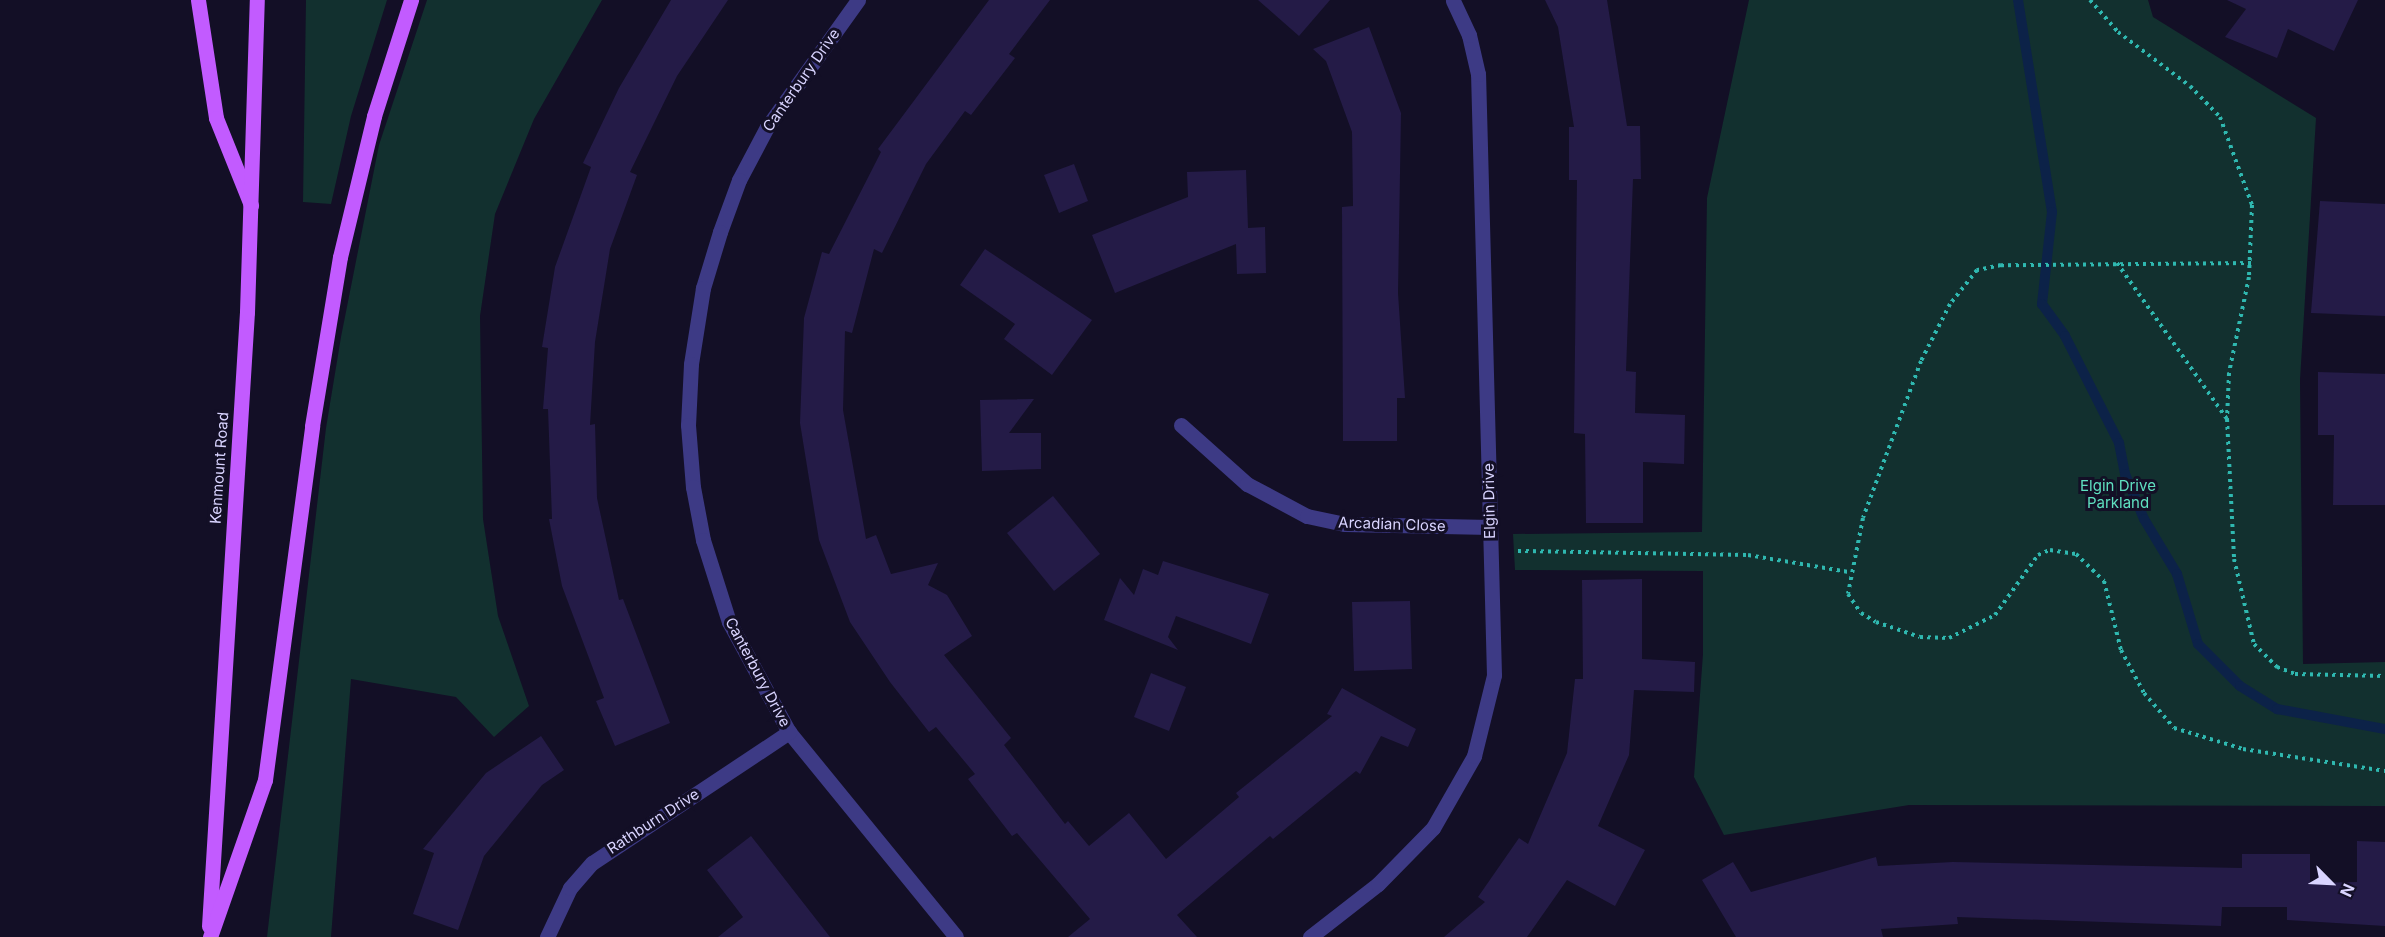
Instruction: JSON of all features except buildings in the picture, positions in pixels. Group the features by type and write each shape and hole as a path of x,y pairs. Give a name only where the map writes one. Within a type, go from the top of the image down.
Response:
{"main road":[{"path":"198,0 216,118 253,211"},
{"name":"Kenmount Road","path":"209,937 253,211 257,0"},
{"path":"209,937 266,780 312,426 340,258 376,106 411,0"}],"street":[{"name":"Canterbury Drive","path":"858,0 790,91 739,180 708,270 691,363 690,454 703,540 729,622 789,732 956,937"},
{"name":"Elgin Drive","path":"1310,937 1408,856 1466,774 1484,730 1494,675 1478,74 1469,35 1453,0"},
{"name":"Arcadian Close","path":"1181,425 1247,484 1307,516 1345,524 1490,527"},
{"name":"Rathburn Drive","path":"547,937 570,888 592,863 789,732"}],"path":[{"path":"2090,0 2131,44 2190,86 2220,117 2252,205 2251,263 2229,374 2227,418 2234,559 2254,644 2277,667 2295,674 2385,676"},
{"path":"2251,263 2116,263 2058,267 2035,265 1977,270 1950,304 1902,409 1849,572 1848,594 1862,613 1892,628 1936,639 1968,632 1995,615 2038,555 2050,550 2076,554 2104,581 2125,658 2144,693 2174,728 2243,749 2385,771"},
{"path":"2116,263 2227,418"},
{"path":"1491,553 1748,555 1849,572"}],"green space":[{"path":"306,0 387,0 351,116 331,204 303,202"},
{"path":"427,0 602,0 534,119 495,214 480,316 483,519 498,616 529,706 494,737 456,697 351,679 331,937 267,937 326,428 341,337 379,145"},
{"name":"Elgin Drive Parkland","path":"1749,0 2148,0 2153,17 2316,118 2300,380 2303,664 2385,662 2385,806 1909,805 1724,835 1694,777 1703,654 1703,571 1515,570 1513,534 1702,532 1707,198"}],"waterway":[{"path":"2018,0 2052,212 2042,304 2065,336 2119,443 2125,474 2144,519 2177,574 2198,644 2240,686 2277,709 2385,729"}]}
